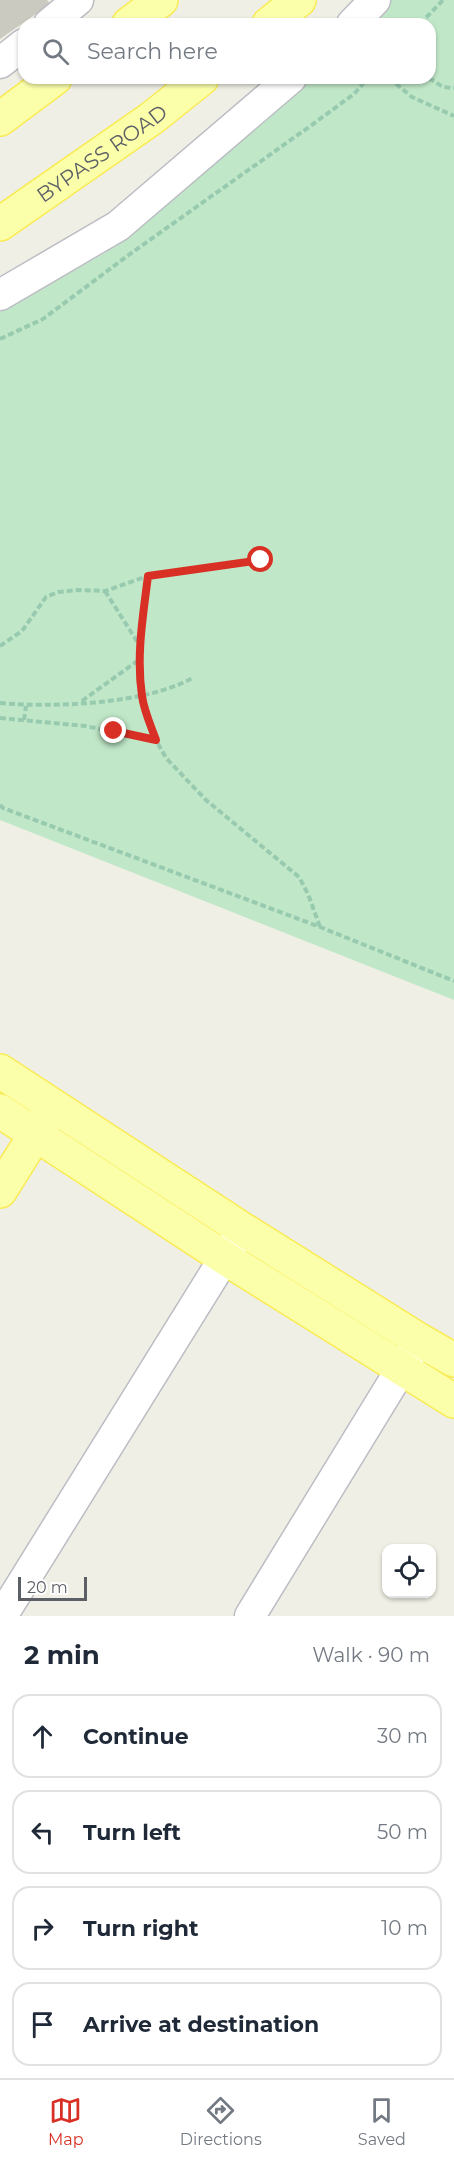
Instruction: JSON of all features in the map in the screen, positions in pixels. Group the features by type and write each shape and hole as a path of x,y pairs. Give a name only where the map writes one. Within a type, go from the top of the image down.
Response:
{"main road":[{"path":"137,18 161,0"},
{"path":"276,18 299,0"},
{"path":"0,119 47,84"},
{"name":"BYPASS ROAD","path":"0,224 152,118 194,84"},
{"path":"0,1071 242,1229 454,1360"},
{"path":"0,1191 53,1107"},
{"path":"0,1111 225,1258 454,1401"}],"street":[{"path":"358,18 375,0"},
{"path":"0,63 18,49"},
{"path":"0,295 118,226 284,84"},
{"path":"2,1616 242,1229"},
{"path":"250,1616 419,1340"}],"path":[{"path":"426,18 442,0"},
{"path":"436,82 443,87 454,88"},
{"path":"0,339 43,319 354,94 363,84"},
{"path":"396,84 412,98 454,117"},
{"path":"0,646 22,631 46,597 58,592 105,591 148,576 261,560"},
{"path":"148,576 140,660 142,696 156,740 166,758 206,800 299,877 320,927"},
{"path":"105,591 140,646"},
{"path":"80,702 140,660"},
{"path":"0,703 26,706 142,696 178,685 192,678"},
{"path":"24,720 26,706"},
{"path":"0,718 85,726 156,740"},
{"path":"0,805 320,927 454,981"}],"green space":[{"path":"377,0 454,0 454,1000 0,820 0,312 105,253 283,104 301,84 436,84 436,18 360,18"}],"building":[{"path":"0,0 47,0 50,4 30,18 18,18 18,26 0,39"}],"route":[{"path":"114,731 156,740 145,711 141,679 140,646 148,576 261,560"}]}
